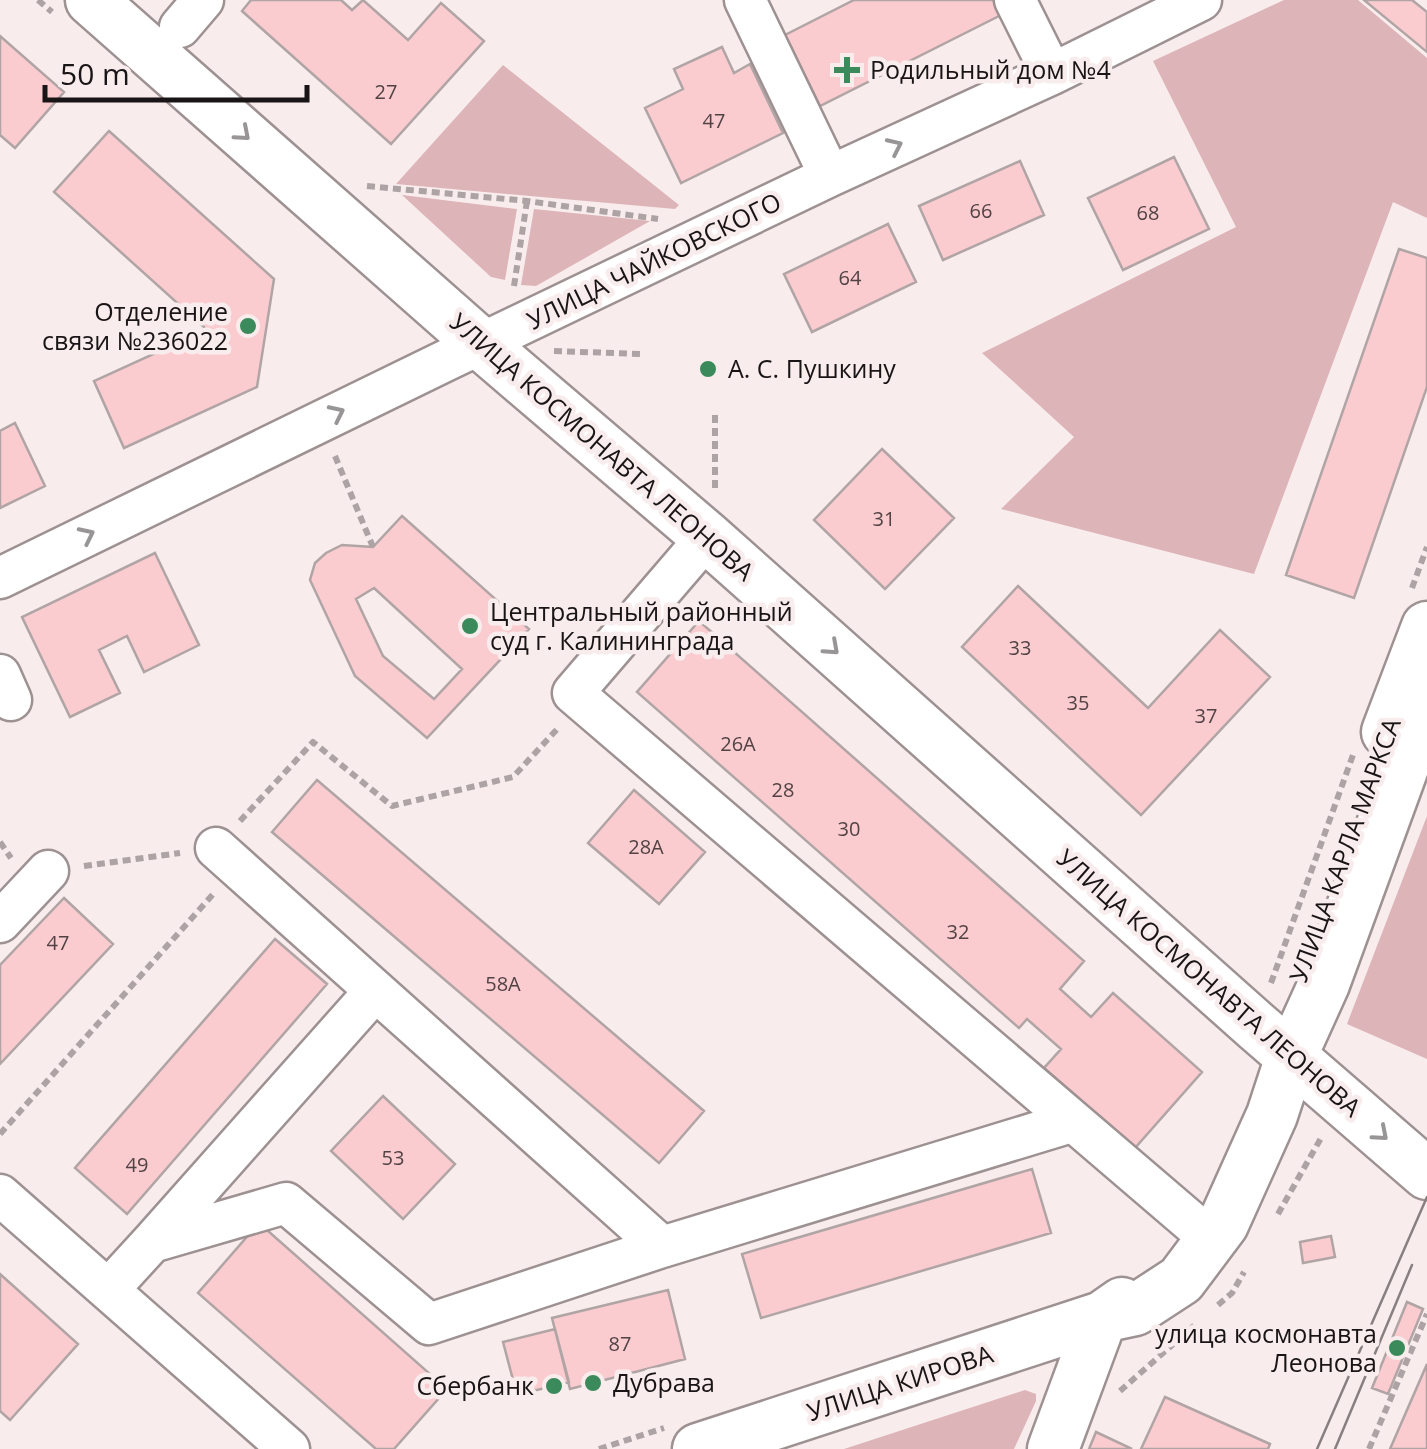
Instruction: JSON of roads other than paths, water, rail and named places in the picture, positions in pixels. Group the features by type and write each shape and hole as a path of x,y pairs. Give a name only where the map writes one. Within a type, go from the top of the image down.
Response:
{"main road":[{"name":"УЛИЦА КОСМОНАВТА ЛЕОНОВА","path":"72,6 481,344 711,516 1274,1042 1427,1174"},
{"name":"УЛИЦА КАРЛА МАРКСА","path":"1102,1317 1168,1271 1198,1228 1222,1179 1274,1042 1417,614"},
{"name":"УЛИЦА КАРЛА МАРКСА","path":"1102,1317 1135,1310 1181,1280 1222,1224 1272,1116 1274,1042 1324,984 1427,702"},
{"name":"УЛИЦА КИРОВА","path":"685,1437 1102,1317"},
{"path":"1053,1449 1102,1317"}],"street":[{"path":"745,0 830,176"},
{"path":"1015,0 1052,74"},
{"name":"УЛИЦА ЧАЙКОВСКОГО","path":"0,578 723,227 1202,0"},
{"path":"711,516 573,694 1198,1228"},
{"path":"227,857 662,1247"},
{"path":"0,922 48,872"},
{"path":"108,1290 375,991"},
{"path":"152,1242 286,1203 429,1324 662,1247 1071,1122"},
{"path":"0,1194 288,1449"}],"tram line":[{"path":"1317,1449 1427,1197"},
{"path":"1335,1449 1412,1265"}],"place":[{"name":"Родильный дом №4","path":"847,70"},
{"name":"Отделение связи №236022","path":"248,326"},
{"name":"А. С. Пушкину","path":"708,369"},
{"name":"Центральный районный суд г. Калининграда","path":"470,626"},
{"name":"улица космонавта Леонова","path":"1397,1348"},
{"name":"Дубрава","path":"593,1383"},
{"name":"Сбербанк","path":"554,1386"}]}
